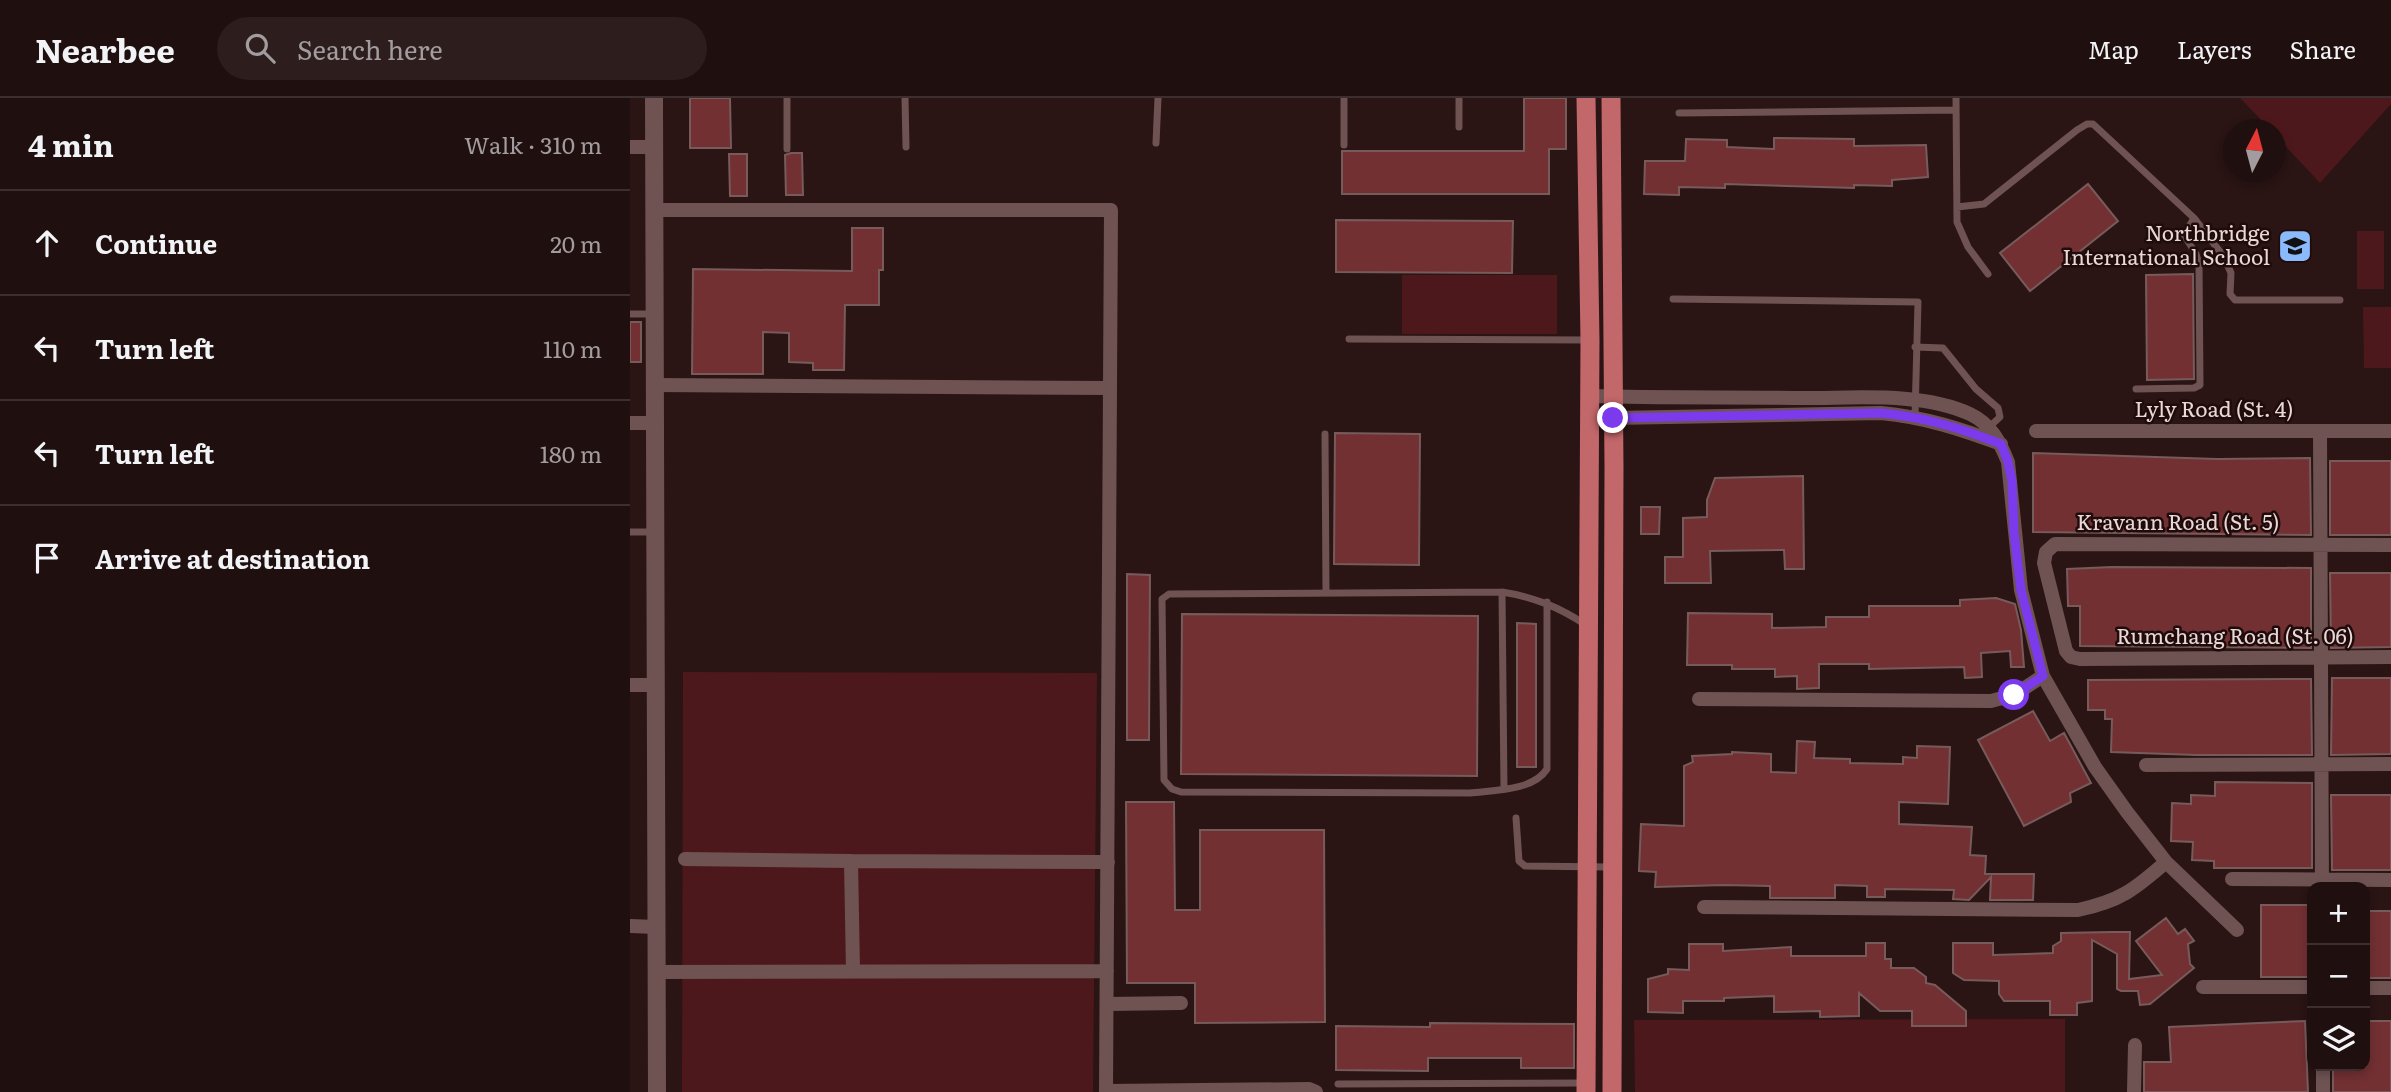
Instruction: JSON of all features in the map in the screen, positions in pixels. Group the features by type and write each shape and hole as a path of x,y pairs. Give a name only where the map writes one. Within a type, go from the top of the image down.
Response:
{"main road":[{"path":"1586,98 1590,340 1586,1087"},
{"path":"1611,98 1614,396 1612,1092"}],"street":[{"path":"654,98 657,1092"},
{"path":"630,147 654,147"},
{"path":"655,210 1111,210 1106,1091 1309,1089 1316,1092"},
{"path":"655,385 1110,388"},
{"path":"1588,396 1880,398 1942,405 1970,414 2001,444 2008,462 2021,590 2043,676 2095,767 2166,862 2237,930"},
{"path":"1589,417 1881,413 1914,416 1985,431"},
{"path":"630,423 655,423"},
{"name":"Lyly Road (St. 4)","path":"2036,430 2391,431"},
{"path":"2320,431 2322,882"},
{"name":"Kravann Road (St. 5)","path":"2080,659 2071,657 2066,651 2044,563 2046,552 2054,544 2391,545"},
{"name":"Rumchang Road (St. 06)","path":"2080,659 2391,657"},
{"path":"1699,699 1991,701 2014,695 2043,676"},
{"path":"630,685 656,685"},
{"path":"2146,765 2391,764"},
{"path":"685,859 1108,862"},
{"path":"851,861 853,971"},
{"path":"1704,907 2078,911 2109,903 2139,886 2166,862"},
{"path":"2232,879 2307,883"},
{"path":"2356,882 2391,880"},
{"path":"630,926 656,926"},
{"path":"657,972 1107,971"},
{"path":"2203,987 2307,987"},
{"path":"2370,988 2391,988"},
{"path":"1107,1004 1181,1003"},
{"path":"2134,1092 2135,1045"},
{"path":"2323,1071 2323,1092"}],"lane":[{"path":"787,98 787,149"},
{"path":"905,98 906,148"},
{"path":"1156,143 1158,98"},
{"path":"1343,98 1344,145"},
{"path":"1459,127 1460,98"},
{"path":"1955,98 1957,222 1968,247 1988,274"},
{"path":"1678,113 1956,110"},
{"path":"1956,206 1984,204 2077,130 2087,124 2093,124 2194,218 2224,257 2231,273 2230,294 2235,300 2340,300"},
{"path":"2136,388 2194,388 2200,385 2199,264 2184,235 2194,218"},
{"path":"1673,299 1918,302 1914,416"},
{"path":"630,314 655,314"},
{"path":"1349,339 1590,340"},
{"path":"1915,347 1943,348 1976,389 1997,408 2000,417 1985,431"},
{"path":"1325,434 1326,593"},
{"path":"630,532 655,532"},
{"path":"1547,602 1547,769 1529,784 1470,793 1181,792 1168,786 1164,780 1162,599 1169,594 1502,592 1547,602 1590,627"},
{"path":"1502,592 1504,789"},
{"path":"1516,818 1519,862 1525,866 1612,867"},
{"path":"1338,1084 1586,1087"}],"shaded area":[{"path":"2240,98 2391,98 2391,104 2320,183 2286,147 2286,119 2260,119"},
{"path":"2357,231 2384,231 2384,289 2357,289"},
{"path":"1402,275 1557,275 1557,334 1402,334"},
{"path":"2363,307 2391,307 2391,368 2364,368"},
{"path":"683,672 1097,673 1093,1092 682,1092"},
{"path":"2065,1019 2065,1092 1635,1092 1634,1020"}],"building":[{"path":"690,98 730,98 731,148 690,148"},
{"path":"1524,98 1566,98 1566,149 1549,149 1549,194 1342,194 1342,151 1524,151"},
{"path":"1774,138 1854,139 1854,146 1926,145 1928,177 1892,180 1892,186 1854,185 1854,188 1725,184 1725,188 1679,187 1679,195 1644,194 1645,161 1685,161 1686,139 1727,140 1727,147 1774,149"},
{"path":"802,153 803,195 786,195 785,155"},
{"path":"729,154 747,154 747,196 730,196"},
{"path":"2088,184 2118,221 2030,291 2000,253"},
{"path":"1336,220 1513,221 1512,273 1336,272"},
{"path":"852,228 883,228 883,270 879,270 879,305 845,305 844,370 813,370 813,363 789,362 789,333 763,332 763,374 692,374 693,269 852,271"},
{"path":"2193,274 2194,379 2147,380 2146,275"},
{"path":"630,322 641,322 641,362 630,362"},
{"path":"1335,433 1420,434 1419,565 1334,564"},
{"path":"2033,453 2217,459 2310,458 2311,535 2033,532"},
{"path":"2330,461 2391,461 2391,535 2330,535"},
{"path":"1803,476 1804,569 1785,569 1784,550 1710,551 1711,583 1665,583 1665,557 1683,557 1683,518 1707,517 1707,500 1715,478"},
{"path":"1641,507 1660,507 1659,534 1641,534"},
{"path":"2311,568 2311,648 2080,646 2080,606 2068,606 2067,569"},
{"path":"2330,573 2391,573 2391,647 2331,648"},
{"path":"1127,574 1150,575 1149,740 1127,740"},
{"path":"1996,598 2015,604 2021,630 2024,667 2011,667 2010,651 1981,653 1982,677 1965,678 1964,667 1869,669 1869,664 1819,664 1819,688 1797,689 1797,676 1775,677 1775,669 1687,665 1688,613 1772,614 1772,628 1826,627 1826,617 1869,617 1869,606 1960,606 1960,600"},
{"path":"1182,614 1478,616 1477,776 1181,774"},
{"path":"1517,623 1536,624 1536,767 1517,767"},
{"path":"2332,678 2391,678 2391,754 2331,755"},
{"path":"2311,679 2312,755 2111,752 2112,719 2105,719 2105,710 2088,710 2088,680"},
{"path":"2033,711 2050,741 2064,733 2091,783 2070,793 2071,802 2024,826 1978,740"},
{"path":"1797,741 1815,742 1814,758 1850,759 1850,763 1903,764 1903,757 1917,758 1917,746 1950,747 1948,804 1899,802 1899,824 1972,827 1970,855 1986,856 1985,874 2034,874 2033,900 1990,900 1991,877 1969,900 1953,899 1954,890 1885,889 1885,897 1867,897 1867,886 1835,885 1835,898 1770,898 1770,886 1655,887 1656,872 1639,871 1641,824 1684,826 1684,766 1693,762 1692,756 1732,752 1771,754 1771,772 1796,773"},
{"path":"2215,782 2312,783 2312,868 2214,868 2214,861 2192,860 2193,842 2171,841 2172,803 2191,804 2191,795 2215,796"},
{"path":"2331,795 2391,795 2391,870 2332,870"},
{"path":"1126,802 1174,802 1175,910 1200,910 1200,830 1324,830 1325,1022 1195,1023 1195,983 1127,983"},
{"path":"2261,905 2307,905 2307,977 2261,977"},
{"path":"2370,911 2391,911 2391,978 2370,978"},
{"path":"2166,918 2178,934 2185,929 2194,941 2188,944 2190,964 2194,968 2150,1004 2140,1005 2138,991 2117,989 2117,954 2092,940 2092,1001 2077,1003 2077,1015 2050,1015 2050,1001 2004,1001 1999,994 1999,981 1964,980 1953,973 1953,943 1993,943 1993,955 2053,953 2053,946 2061,941 2061,933 2130,932 2129,979 2162,975 2136,941"},
{"path":"1866,943 1885,943 1885,959 1891,959 1891,968 1914,968 1926,977 1926,983 1935,985 1966,1011 1966,1026 1912,1026 1912,1011 1880,1011 1859,993 1859,1016 1820,1017 1820,1011 1774,1012 1774,996 1724,998 1724,1001 1683,1001 1683,1013 1648,1012 1648,979 1668,974 1668,969 1689,970 1689,944 1723,944 1723,951 1791,947 1791,956 1866,956"},
{"path":"2305,1021 2308,1092 2144,1092 2144,1062 2171,1062 2169,1027"},
{"path":"2370,1021 2391,1021 2391,1092 2333,1092 2333,1071 2370,1071"},
{"path":"1430,1023 1574,1024 1574,1068 1521,1068 1521,1058 1428,1058 1428,1071 1336,1070 1336,1026 1430,1027"}],"place":[{"name":"Northbridge International School","path":"2295,246"}],"route":[{"path":"1613,418 1881,413 1914,416 1945,423 2001,444 2012,481 2014,533 2021,590 2043,676 2014,695"}]}
